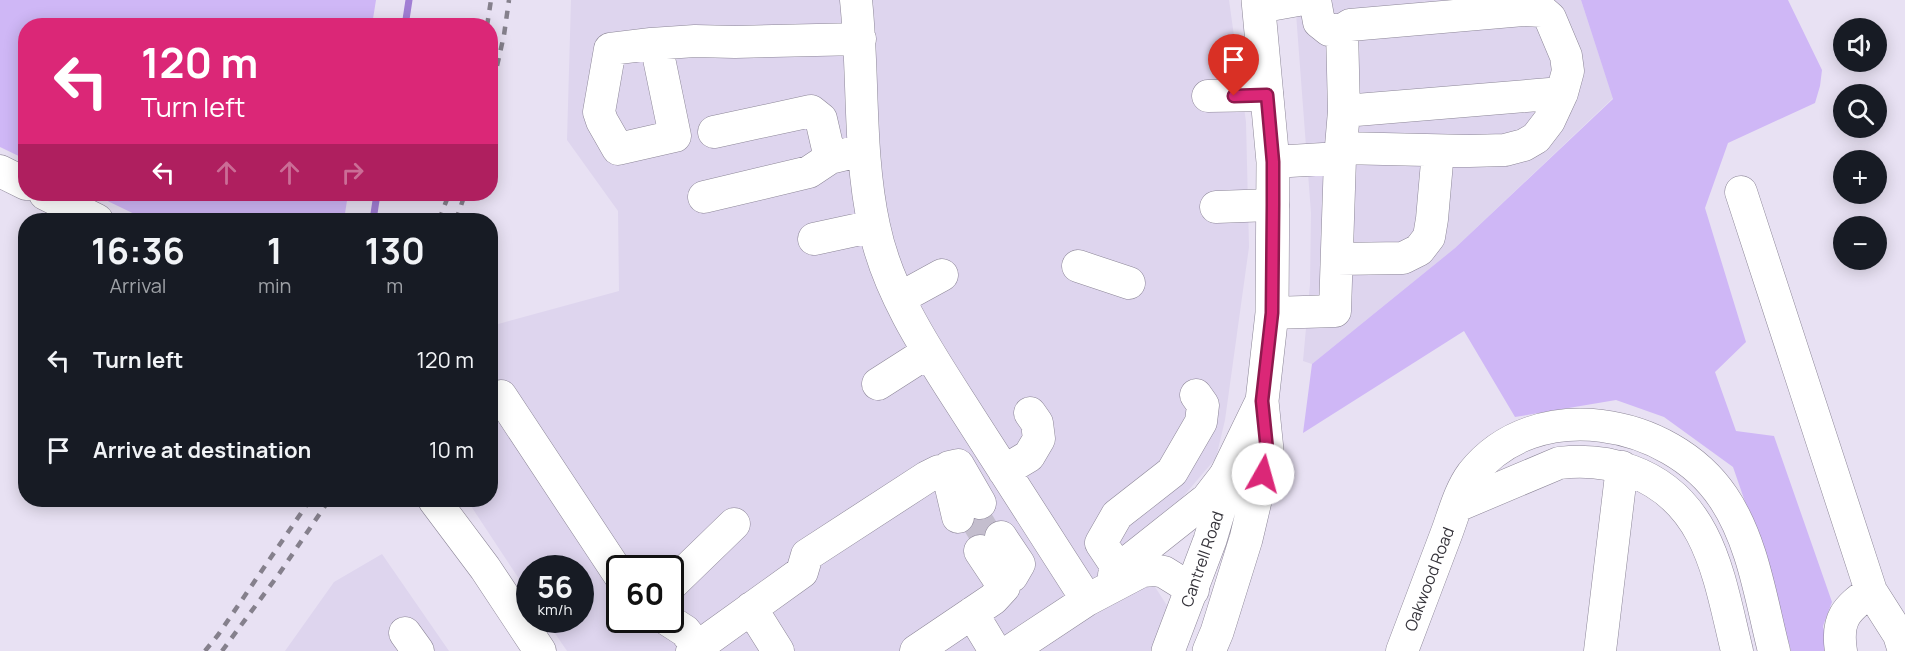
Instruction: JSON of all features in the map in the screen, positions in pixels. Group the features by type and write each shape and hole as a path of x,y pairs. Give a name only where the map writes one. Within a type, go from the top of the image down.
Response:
{"main road":[{"name":"Cantrell Road","path":"1209,651 1246,539 1267,450 1262,401 1272,313 1273,162 1258,4"},
{"name":"Cantrell Road","path":"1168,651 1210,540 1227,473 1262,401"}],"street":[{"path":"856,0 871,112 863,150 874,226 884,263 917,334 1087,600"},
{"path":"1258,4 1298,0"},
{"path":"1273,162 1341,153 1505,150 1524,145 1536,138 1549,121 1562,93 1568,70 1566,56 1555,27 1542,11 1523,10 1350,25 1342,30 1329,30 1318,22 1315,0"},
{"path":"1272,313 1335,311 1344,111 1342,30"},
{"path":"656,44 695,41 860,39"},
{"path":"1344,111 1562,93"},
{"path":"1208,96 1267,95"},
{"path":"714,132 811,111 821,119 830,158"},
{"path":"704,197 809,172 830,158 863,150"},
{"path":"1336,259 1402,258 1419,250 1429,237 1438,151"},
{"path":"0,171 18,180"},
{"path":"1741,192 1871,591 1899,635 1904,651"},
{"path":"59,201 83,213"},
{"path":"1216,207 1273,205"},
{"path":"814,239 874,226"},
{"path":"1078,266 1129,283"},
{"path":"900,298 942,275"},
{"path":"878,384 928,352"},
{"path":"1119,570 1101,543 1117,515 1172,472 1200,422 1203,405 1196,395"},
{"path":"501,396 606,555"},
{"path":"1004,471 1029,456 1040,439 1037,423 1030,412"},
{"name":"Oakwood Road","path":"1402,651 1457,506 1471,476 1486,458 1507,444 1530,434 1555,427 1596,424 1635,432 1660,442 1683,455 1703,472 1723,495 1745,536 1774,651"},
{"name":"Oakwood Road","path":"1457,506 1559,463 1604,463 1642,475 1677,498 1696,523 1709,548 1737,651"},
{"path":"1600,651 1622,467"},
{"path":"684,630 697,650 802,572 807,555 927,477 944,469 950,483 969,510"},
{"path":"1087,600 1119,570 1207,499 1227,473"},
{"path":"439,507 474,553 540,651"},
{"path":"684,572 734,524"},
{"path":"991,544 995,594 995,651"},
{"path":"1010,651 1087,600 1142,571 1164,572 1193,590"},
{"path":"1841,651 1839,630 1842,618 1850,607 1871,591"},
{"path":"916,651 995,594"},
{"path":"751,608 778,651"}],"shaded area":[{"path":"0,0 376,0 373,18 18,18 18,156 0,147"},
{"path":"571,0 1229,0 1246,122 1249,247 1225,420 1216,458 1181,499 1127,543 1173,615 1156,651 567,651 555,633 594,633 594,555 516,555 516,574 472,507 498,507 498,324 619,291 618,211 567,140"},
{"path":"1295,0 1581,0 1613,98 1455,248 1312,364 1303,361 1310,284 1311,213"},
{"path":"1581,0 1788,0 1822,70 1815,103 1728,143 1705,208 1746,342 1715,372 1736,431 1774,436 1832,602 1823,626 1828,651 1791,651 1769,571 1733,467 1664,417 1616,400 1515,417 1464,331 1303,433 1312,364 1455,248 1613,99"},
{"path":"108,201 347,201 345,213 132,213"},
{"path":"382,554 449,651 285,651 334,582"}],"waterway":[{"path":"406,18 409,0"},
{"path":"374,213 376,201"}],"tunnel":[{"path":"970,509 991,544"}],"railway":[{"path":"488,18 491,0"},
{"path":"498,62 509,0"},
{"path":"442,213 446,201"},
{"path":"458,213 463,201"},
{"path":"205,651 305,507"},
{"path":"222,651 279,574 324,507"}],"route":[{"path":"1234,96 1267,95 1273,162 1272,313 1262,401 1267,450 1263,474"}]}
